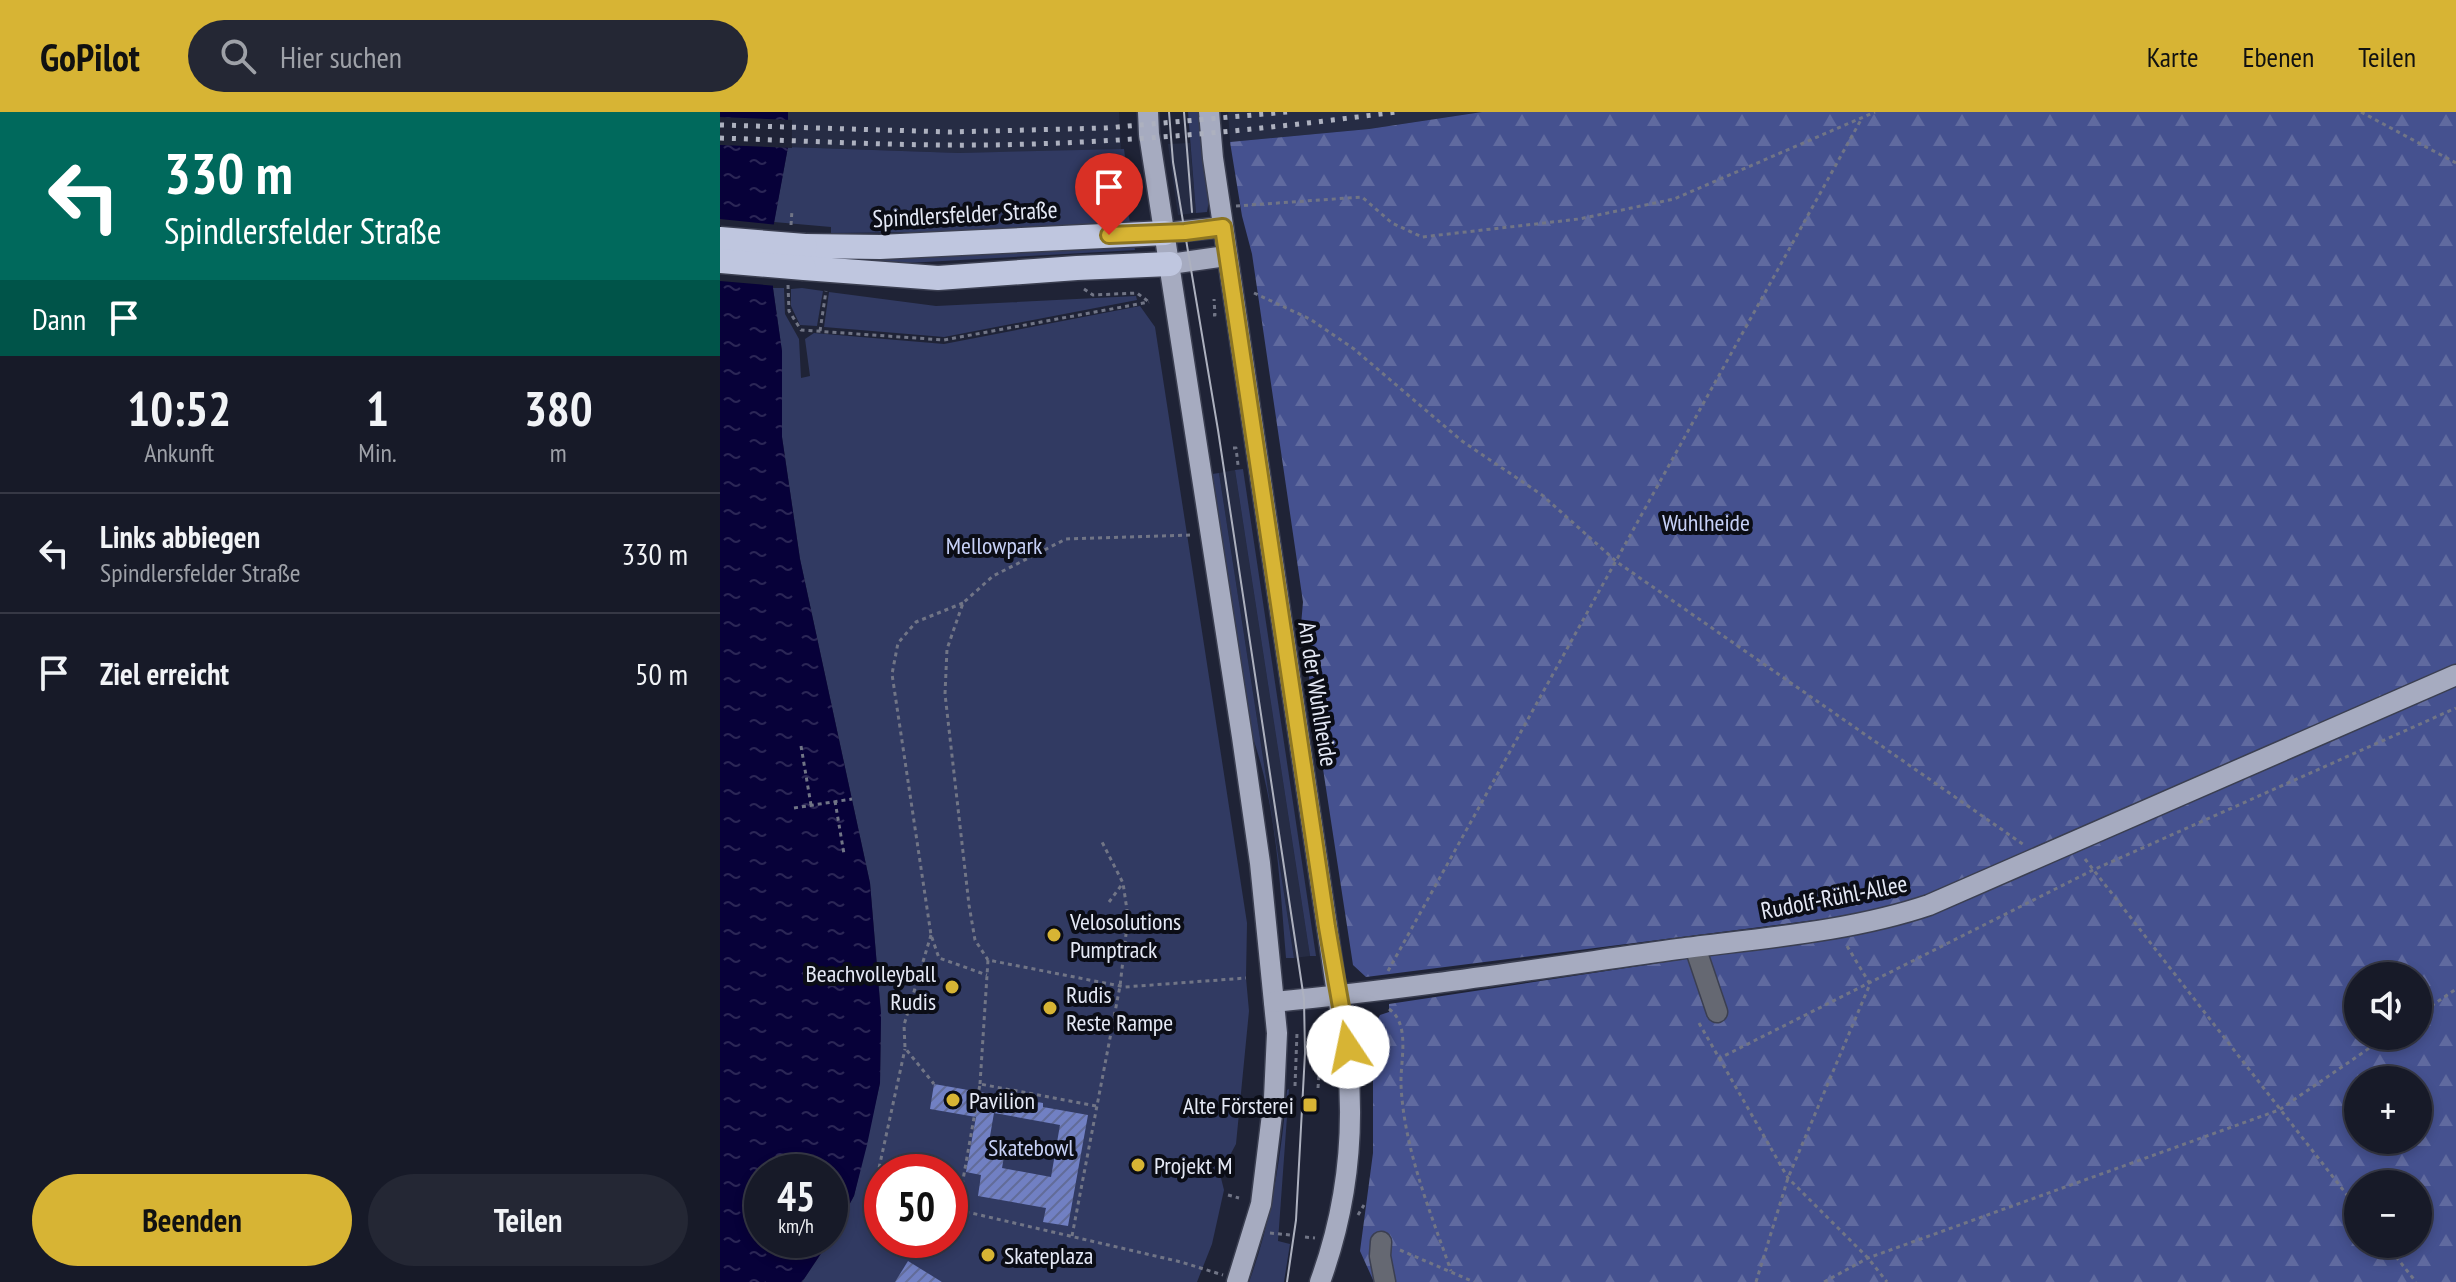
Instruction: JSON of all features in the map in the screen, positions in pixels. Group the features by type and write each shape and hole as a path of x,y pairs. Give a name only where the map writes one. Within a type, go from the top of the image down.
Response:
{"highway":[{"name":"Spindlersfelder Straße","path":"799,265 880,247 1165,233"},
{"path":"720,239 799,265"},
{"path":"720,261 938,278 1170,264"}],"main road":[{"path":"1148,112 1253,816 1277,1033 1275,1085 1261,1204 1237,1281"},
{"name":"An der Wuhlheide","path":"1209,112 1226,256 1337,994 1347,1037 1352,1112 1347,1177 1338,1227 1320,1282"},
{"name":"Spindlersfelder Straße","path":"1165,233 1223,227"},
{"path":"1170,264 1226,256"},
{"name":"Rudolf-Rühl-Allee","path":"1274,1002 1376,992 1903,914 2456,675"}],"lane":[{"path":"1695,947 1717,1012"},
{"path":"1381,1242 1385,1282"}],"path":[{"path":"1236,206 1362,197 1392,223 1422,237 1579,219 1674,199 1875,112"},
{"path":"2361,112 2456,163"},
{"path":"1376,992 1862,118"},
{"path":"799,265 789,311 801,330 944,340 1149,302 1137,293 1093,295 1084,289"},
{"path":"820,331 827,284"},
{"path":"1254,293 1310,319 1354,349 1462,441 1542,495 1617,562 2040,857"},
{"path":"1213,299 1213,315"},
{"path":"1233,448 1236,448 1238,465"},
{"path":"987,975 939,958 931,935 892,674 898,643 916,622 963,603 993,576 1066,539 1190,535"},
{"path":"963,603 947,649 945,694 969,905 975,940 988,960 980,1084 967,1154"},
{"path":"1718,1059 2093,870 2456,708"},
{"path":"801,746 811,805"},
{"path":"794,808 852,799"},
{"path":"835,801 844,854"},
{"path":"1072,1236 1120,986 1128,917 1123,883 1101,840"},
{"path":"2073,842 2344,1191"},
{"path":"1109,902 1123,883"},
{"path":"882,1154 905,1048 904,1025 931,935"},
{"path":"1847,945 1870,984"},
{"path":"988,960 1120,986 1246,978"},
{"path":"1756,1282 1788,1178 1870,984"},
{"path":"2432,1005 2456,989"},
{"path":"1389,1009 1397,1014 1402,1027 1401,1087 1408,1135 1420,1182 1451,1271"},
{"path":"1699,1023 1788,1178 1868,1258 1887,1282"},
{"path":"1295,1086 1297,1033"},
{"path":"1318,1088 1322,1033"},
{"path":"1365,1040 1368,1049"},
{"path":"905,1048 934,1084"},
{"path":"1824,1282 1868,1258 2279,1110 2367,1050"},
{"path":"980,1084 1096,1106"},
{"path":"1228,1195 1239,1198"},
{"path":"968,1212 1193,1265 1237,1281"},
{"path":"1265,1232 1290,1235"},
{"path":"1381,1242 1474,1282"},
{"path":"2397,1258 2416,1282"}],"shaded area":[{"path":"788,112 1119,112 1121,150 959,153 788,147"},
{"path":"1228,112 1482,112 1369,129 1230,142"},
{"path":"1190,143 1196,213 1178,215 1168,144"},
{"path":"1235,470 1310,956 1294,958 1219,473"}],"green space":[{"path":"1188,112 1200,112 1209,200 1207,212 1196,213"},
{"name":"Wuhlheide","path":"1482,112 2456,112 2456,665 1907,904 1854,915 1366,977 1353,965 1301,625 1303,602 1252,254 1242,216 1230,142 1369,129"},
{"path":"788,147 959,153 1124,149 1130,222 1117,227 831,233 831,227 774,222"},
{"path":"1134,243 1135,250 908,263 809,261 845,256"},
{"name":"Mellowpark","path":"773,288 784,288 785,314 799,339 801,378 810,376 805,339 814,333 944,344 1140,306 1155,327 1247,923 1249,1011 1236,1144 1220,1174 1224,1190 1212,1244 1197,1282 802,1282 818,1258 848,1258 848,1207 854,1196 880,1083 881,1014 870,883 800,559 782,437 782,352"},
{"path":"791,289 823,291 817,326 800,325 791,306"},
{"path":"829,292 936,306 1136,296 1137,300 944,337 824,327"},
{"path":"1243,469 1316,956 1310,956 1235,470"},
{"path":"1219,473 1294,958 1286,958 1271,813 1250,730 1212,474"},
{"path":"2456,684 2456,1282 1374,1282 1360,1251 1373,1153 1373,1028 1380,1015 1389,1012 1389,1004 1863,932"},
{"path":"1289,1089 1278,1241 1290,1244 1284,1282 1249,1282 1270,1211"}],"water":[{"path":"720,112 788,112 788,147 768,256 773,272 782,351 782,437 800,559 870,883 881,1014 880,1083 854,1196 848,1207 848,1154 744,1154 744,1258 818,1258 802,1282 720,1282"}],"pier":[{"path":"720,117 792,120 792,148 720,145"},
{"path":"720,219 778,225 772,256 777,271 777,286 720,281"}],"building":[{"path":"934,1084 1043,1103 1043,1107 1088,1115 1068,1226 1043,1222 1046,1208 978,1196 981,1175 968,1172 976,1117 930,1109","holes":["994,1113 1060,1125 1051,1177 1002,1168 1006,1145 989,1142"]},
{"path":"908,1261 942,1282 895,1282"}],"tram line":[{"path":"1169,112 1173,162 1218,430 1304,999 1305,1053 1296,1220 1287,1282"},
{"path":"1184,112 1192,212"}],"railway":[{"path":"720,125 949,132 1106,128 1287,112"},
{"path":"720,138 922,145 1040,144 1193,134 1396,112"}],"place":[{"name":"Velosolutions Pumptrack","path":"1054,935"},
{"name":"Beachvolleyball Rudis","path":"952,987"},
{"name":"Rudis Reste Rampe","path":"1050,1008"},
{"name":"Pavilion","path":"953,1100"},
{"name":"Alte Försterei","path":"1310,1105"},
{"name":"Projekt M","path":"1138,1165"},
{"name":"Skateplaza","path":"988,1255"}],"route":[{"path":"1109,235 1223,227 1337,994 1348,1047"}],"park label":[{"name":"Skatebowl","path":"1031,1147"}]}
